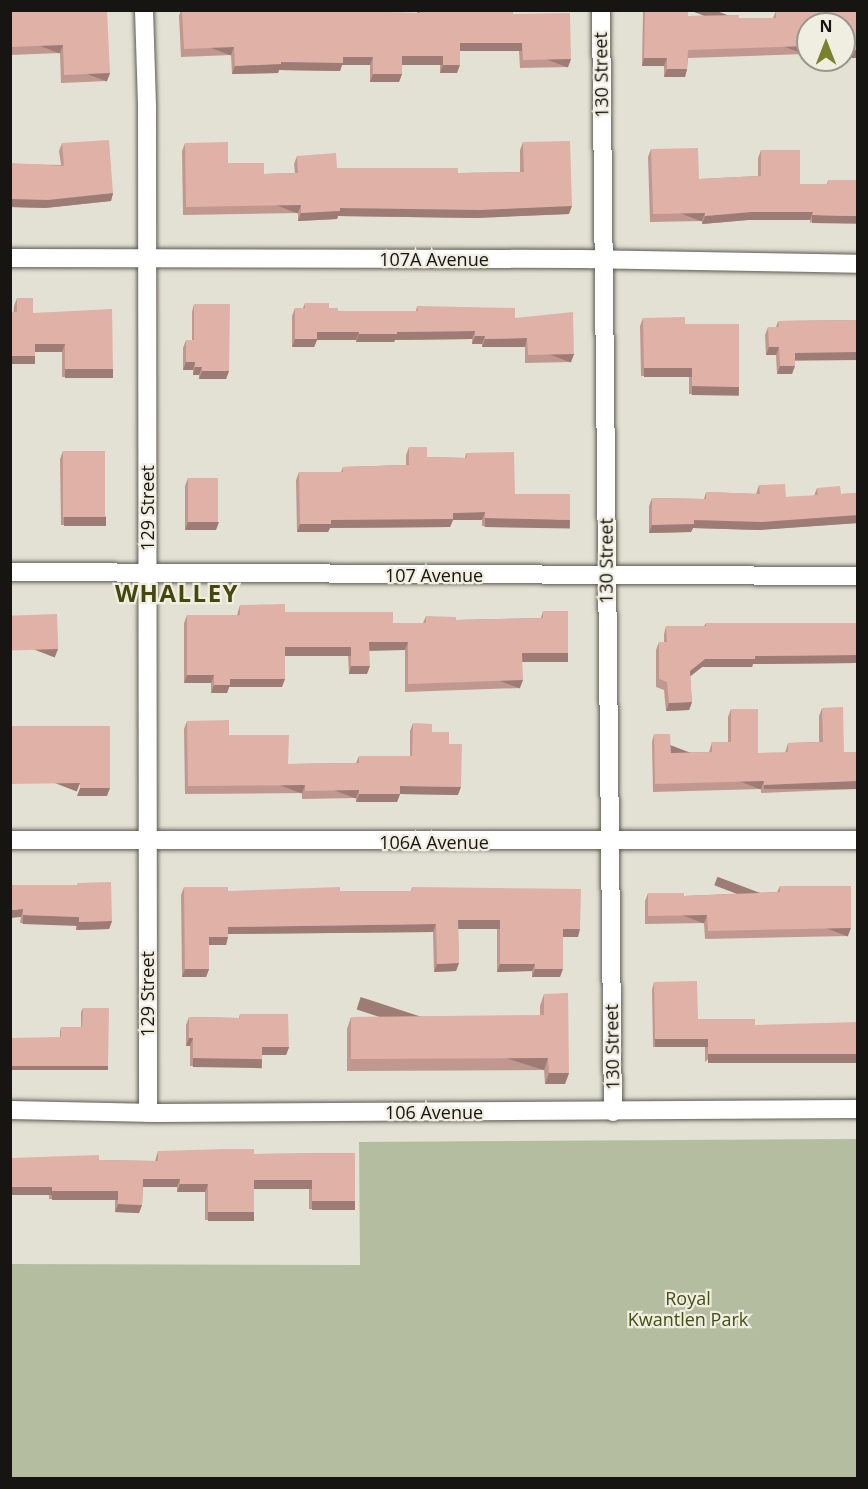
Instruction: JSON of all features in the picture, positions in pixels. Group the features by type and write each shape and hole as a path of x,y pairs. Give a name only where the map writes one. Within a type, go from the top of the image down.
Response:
{"street":[{"name":"129 Street","path":"144,10 147,257 148,1113"},
{"name":"130 Street","path":"601,10 608,842 613,1112"},
{"name":"107A Avenue","path":"10,258 603,260 858,264"},
{"name":"107 Avenue","path":"10,572 858,576"},
{"name":"106A Avenue","path":"10,840 147,842 858,840"},
{"name":"106 Avenue","path":"10,1110 148,1113 858,1109"}],"green space":[{"name":"Royal Kwantlen Park","path":"857,1139 857,1478 11,1478 11,1264 360,1265 359,1142"}],"building":[{"path":"10,10 107,10 110,73 64,75 63,45 10,47"},
{"path":"182,10 420,13 420,10 513,10 513,14 570,13 571,59 523,60 522,43 460,43 460,65 443,65 443,56 402,56 402,74 373,74 373,57 343,57 343,63 281,62 281,64 235,66 234,47 184,49"},
{"path":"645,10 688,10 688,16 739,15 739,18 776,18 776,11 858,12 858,50 856,50 856,12 796,12 796,46 688,50 687,69 667,69 667,58 644,58"},
{"path":"109,140 113,193 48,200 10,199 11,163 64,166 62,143"},
{"path":"570,141 572,206 479,210 340,208 340,211 301,213 301,205 186,207 185,143 228,142 228,163 264,163 264,174 298,173 297,156 336,153 337,168 458,168 458,173 524,172 523,142"},
{"path":"698,148 699,179 761,176 761,150 800,150 800,184 828,184 828,180 858,180 858,216 812,215 813,212 751,212 705,216 705,213 653,214 651,149"},
{"path":"17,298 33,298 33,313 112,309 113,369 65,369 65,344 35,344 35,356 10,356 10,312 17,312"},
{"path":"305,303 329,303 329,308 338,308 338,311 418,311 417,306 515,308 515,318 573,312 574,354 528,355 527,338 485,339 485,336 475,336 475,331 397,332 397,334 317,332 317,339 295,339 295,308 305,308"},
{"path":"194,304 230,304 229,371 202,371 202,367 195,367 195,362 186,362 186,340 194,340"},
{"path":"685,317 685,324 739,324 739,387 692,386 692,368 644,368 643,318"},
{"path":"858,320 858,352 795,353 795,366 780,366 779,347 769,347 768,327 779,327 778,321"},
{"path":"409,447 427,447 427,457 467,458 466,453 514,452 515,494 570,494 570,520 485,518 485,512 453,513 453,519 331,520 331,524 300,524 299,472 343,472 343,467 409,465"},
{"path":"63,451 105,451 105,517 63,517"},
{"path":"188,478 218,478 218,522 188,522"},
{"path":"785,484 786,497 818,495 817,488 840,486 841,494 858,493 858,515 762,522 694,520 694,524 652,525 652,498 706,499 706,492 760,494 759,485"},
{"path":"285,604 285,612 393,612 393,623 426,623 426,616 456,617 456,620 543,618 543,611 568,611 568,653 522,653 523,680 408,684 408,642 369,642 370,666 351,666 351,647 285,647 285,679 230,679 230,685 214,685 214,675 187,675 187,615 240,615 240,605"},
{"path":"57,614 58,649 11,651 10,616"},
{"path":"706,623 858,623 858,655 705,659 690,671 692,702 669,703 667,682 659,679 659,642 667,642 666,626 706,626"},
{"path":"843,707 844,752 858,752 858,781 764,785 764,781 655,784 654,734 670,734 671,753 712,752 712,742 731,742 731,709 758,709 758,753 788,752 788,743 823,742 822,708"},
{"path":"229,720 229,735 289,735 288,764 359,763 359,756 412,756 413,723 432,724 432,732 449,732 449,744 462,744 461,787 400,786 400,794 359,794 359,790 305,791 305,785 188,786 187,721"},
{"path":"10,726 110,726 110,788 80,788 80,783 10,784"},
{"path":"111,882 112,921 79,922 79,917 23,915 23,909 10,910 10,885 78,885 78,883"},
{"path":"780,886 851,886 851,928 708,931 707,915 648,916 648,893 684,893 684,896 780,892"},
{"path":"184,887 228,887 228,891 340,887 340,891 412,891 412,887 581,889 580,929 563,929 563,969 535,969 535,964 500,964 500,920 458,920 459,963 437,964 436,924 228,927 228,937 209,937 209,969 185,969"},
{"path":"697,981 698,1019 755,1019 755,1025 858,1022 858,1054 708,1054 708,1039 655,1039 654,982"},
{"path":"568,993 569,1073 549,1073 548,1058 351,1059 351,1017 544,1015 544,994"},
{"path":"83,1008 109,1008 108,1066 10,1066 10,1038 61,1037 61,1027 82,1027"},
{"path":"240,1014 288,1014 289,1047 262,1047 262,1059 193,1058 193,1038 189,1038 189,1017 240,1018"},
{"path":"254,1149 254,1154 355,1153 355,1201 312,1201 312,1180 254,1180 254,1212 208,1212 208,1184 180,1184 180,1179 143,1179 142,1205 118,1204 118,1191 52,1191 52,1187 10,1187 10,1158 99,1155 99,1160 158,1161 158,1151"}],"district":[{"name":"WHALLEY","path":"177,593"}]}
